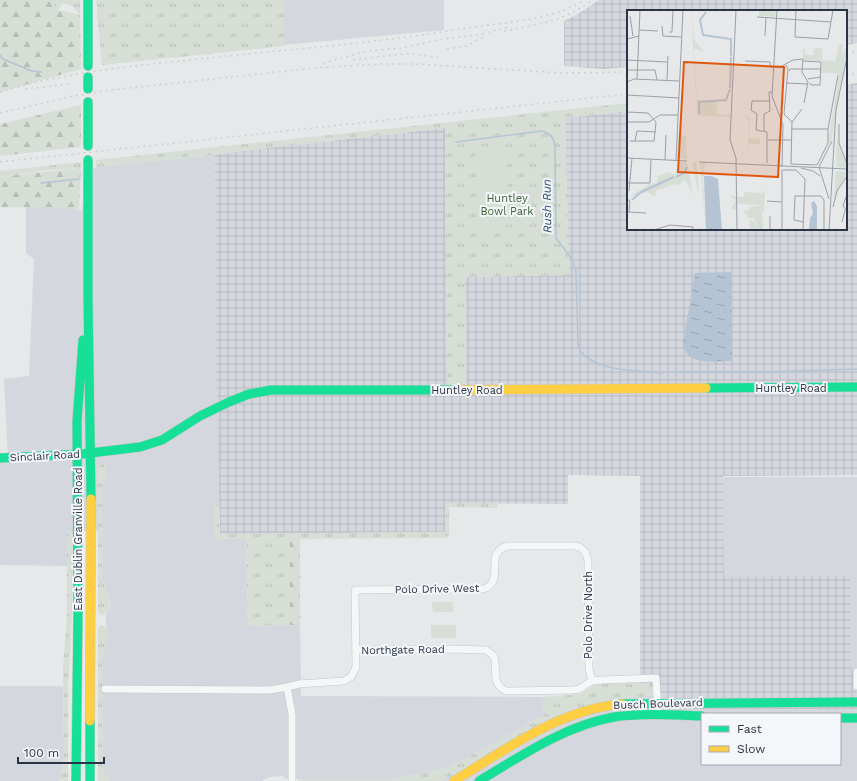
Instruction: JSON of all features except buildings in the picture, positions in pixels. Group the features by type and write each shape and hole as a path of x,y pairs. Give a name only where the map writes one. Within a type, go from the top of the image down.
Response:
{"main road":[{"path":"88,0 88,66"},
{"path":"88,77 88,89"},
{"path":"88,102 88,146"},
{"name":"East Dublin Granville Road","path":"88,160 88,298 91,453 90,781"},
{"name":"East Dublin Granville Road","path":"76,781 79,621 79,380 88,298"},
{"name":"Huntley Road","path":"91,453 131,449 151,444 173,434 227,402 249,394 272,390 857,387"},
{"name":"Sinclair Road","path":"0,458 91,453"},
{"name":"Busch Boulevard","path":"454,781 541,730 572,716 610,705 658,703 857,702"},
{"name":"Busch Boulevard","path":"479,781 556,736 575,728 603,720 621,717 658,715 701,716"},
{"path":"841,718 857,718"}],"street":[{"name":"Polo Drive West","path":"356,650 355,590 483,589 493,582 495,555 504,547 575,546 584,550"},
{"name":"Polo Drive North","path":"584,550 588,560 589,669 592,681"},
{"name":"Northgate Road","path":"105,689 270,690 287,688 299,684 340,682 348,680 354,674 356,650 486,650 494,656 495,680 497,684 507,691 574,690 580,689 592,681 656,678 658,715"},
{"path":"857,672 857,686"},
{"path":"287,688 292,714 292,781"}],"shaded area":[{"path":"282,0 444,0 444,30 283,45"},
{"path":"599,0 857,0 857,43 847,45 847,10 627,10 627,67 604,69 564,66 564,21"},
{"path":"857,83 857,475 723,476 724,577 850,576 851,666 856,680 857,709 654,709 653,687 650,683 640,683 640,476 568,475 568,504 445,503 445,532 220,534 217,414 215,154 445,128 447,390 466,390 465,277 569,275 565,118 627,111 627,230 847,230 847,85"},
{"path":"215,155 219,506 214,506 215,539 246,539 248,626 300,625 301,696 543,697 543,716 449,767 390,779 286,779 282,776 269,777 262,781 110,781 105,775 103,769 102,661 108,629 106,627 106,614 110,608 110,600 103,581 102,494 106,471 102,464 98,467 98,531 68,532 67,566 0,565 0,459 8,459 4,379 29,376 34,259 26,253 26,203 66,206 81,211 93,169 96,167"},
{"path":"723,477 857,477 857,781 440,781 612,700 650,695 652,691 654,709 856,680 851,666 724,577"},
{"path":"0,686 63,686 64,753 63,766 59,781 0,781"}],"green space":[{"path":"0,0 51,0 58,10 80,15 81,69 0,92"},
{"path":"51,0 80,0 80,15 72,6 63,3 58,10"},
{"path":"96,0 284,0 284,46 102,65"},
{"name":"Huntley Bowl Park","path":"627,103 627,111 565,118 569,275 465,277 466,390 447,390 445,128 215,155 96,167 96,160"},
{"path":"81,105 81,147 0,156 0,124"},
{"path":"505,145 510,225 480,227 475,147"},
{"path":"81,162 81,168 49,170 0,177 0,171"},
{"path":"81,168 79,211 66,208 0,207 0,177"},
{"path":"100,464 105,465 106,468 102,494 103,581 110,600 109,611 103,615 98,612 98,467"},
{"path":"445,503 497,503 497,508 449,507 449,535 445,538 290,539 290,625 248,626 246,539 215,539 214,506 219,506 220,534 445,532"},
{"path":"72,531 72,616 68,688 68,781 59,781 63,766 64,753 63,669 67,617 67,533"},
{"path":"290,539 300,539 300,625 290,625"},
{"path":"432,602 453,602 453,612 433,612"},
{"path":"431,625 456,625 456,638 431,638"},
{"path":"100,626 106,627 109,632 102,661 103,769 105,775 110,781 98,781 98,629"},
{"path":"650,683 653,686 652,691 646,697 612,700 440,781 297,781 299,779 390,779 449,767 543,716 543,697 581,694 596,684"}],"water":[{"path":"731,272 732,361 710,362 695,359 685,351 683,343 695,273"}],"waterway":[{"name":"Rush Run","path":"0,55 3,59 32,71 41,72"},
{"name":"Rush Run","path":"456,142 542,131 551,136 555,144 556,238 571,258 576,271 578,344 580,350 589,359 609,367 632,371 664,373"},
{"name":"Rush Run","path":"41,183 79,179"},
{"name":"Rush Run","path":"676,372 764,372 857,369"}],"railway":[{"path":"0,92 23,85 70,75 118,68 359,43 524,20 556,13 585,0"},
{"path":"504,31 561,18 593,0"},
{"path":"323,63 368,51 401,48 442,39 478,35 508,27"},
{"path":"447,49 466,46 483,37"},
{"path":"847,53 857,52"},
{"path":"353,60 402,54 442,58"},
{"path":"0,113 103,91 314,68 381,64 415,64 564,73 627,72"},
{"path":"847,75 857,74"},
{"path":"25,89 69,84"},
{"path":"0,162 627,94"}],"traffic: fast":[{"path":"88,0 88,66"},
{"path":"88,77 88,89"},
{"path":"88,102 88,146"},
{"path":"88,160 88,298 91,499"},
{"path":"76,781 78,613 77,421 83,340"},
{"path":"706,388 857,387"},
{"path":"0,458 82,454 140,447 162,440 200,416 229,402 249,394 271,390 455,390"},
{"path":"622,704 857,702"},
{"path":"479,781 544,743 578,727 596,721 614,717 636,715 701,716"},
{"path":"841,718 857,718"},
{"path":"90,721 90,781"}],"traffic: slow":[{"path":"455,390 706,388"},
{"path":"90,721 91,499"},
{"path":"454,781 513,744 555,722 599,707 622,704"}]}
